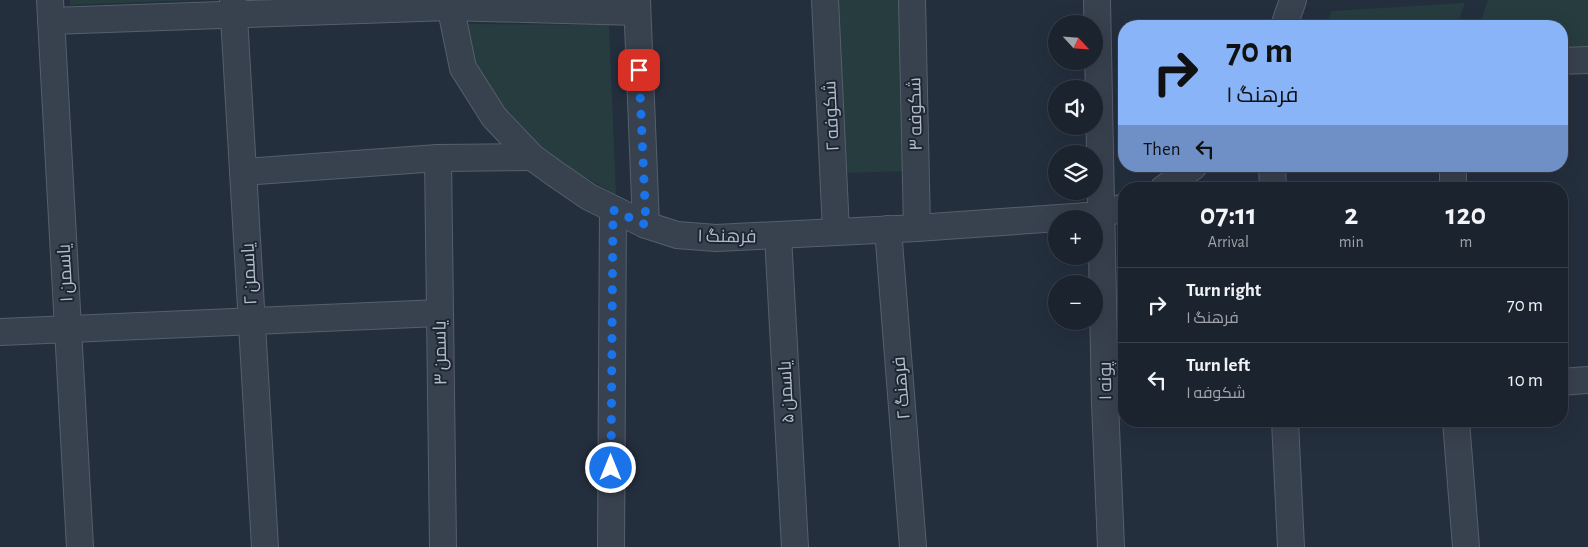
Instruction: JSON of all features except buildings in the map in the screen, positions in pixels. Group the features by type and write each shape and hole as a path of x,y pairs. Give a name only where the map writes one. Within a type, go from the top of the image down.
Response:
{"street":[{"name":"شکوفه ۲","path":"825,0 836,231"},
{"name":"شکوفه ۳","path":"912,0 917,228"},
{"name":"پونه ۱","path":"1097,0 1112,211 1114,402 1111,547"},
{"path":"1286,20 1293,0"},
{"name":"فرهنگ ۱","path":"449,4 464,68 494,117 532,157 589,197 613,210 646,225 677,235 706,238 778,236 836,231 917,228 1112,211"},
{"path":"51,11 449,4 637,6 646,225"},
{"name":"یاسمن ۲","path":"234,8 265,547"},
{"name":"یاسمن ۱","path":"51,11 80,547"},
{"path":"1568,61 1588,60"},
{"path":"243,172 438,158 532,157"},
{"name":"یاسمن ۳","path":"438,158 442,547"},
{"path":"1172,182 1186,172"},
{"path":"611,547 613,210"},
{"name":"فرهنگ ۲","path":"888,229 913,547"},
{"name":"یاسمن ۵","path":"778,236 794,547"},
{"path":"0,332 439,313"},
{"path":"1568,381 1588,380"},
{"path":"1285,427 1291,547"},
{"path":"1456,427 1466,547"}],"green space":[{"path":"70,0 201,0 70,5"},
{"path":"837,0 901,0 907,171 844,173"},
{"path":"1488,0 1588,0 1588,47 1568,48 1568,20 1481,20"},
{"path":"1465,3 1459,20 1329,20 1331,11"},
{"path":"460,24 609,25 616,195 549,156 511,117 486,82 467,47"}],"route":[{"path":"611,468 613,210 646,225 639,70"}]}
